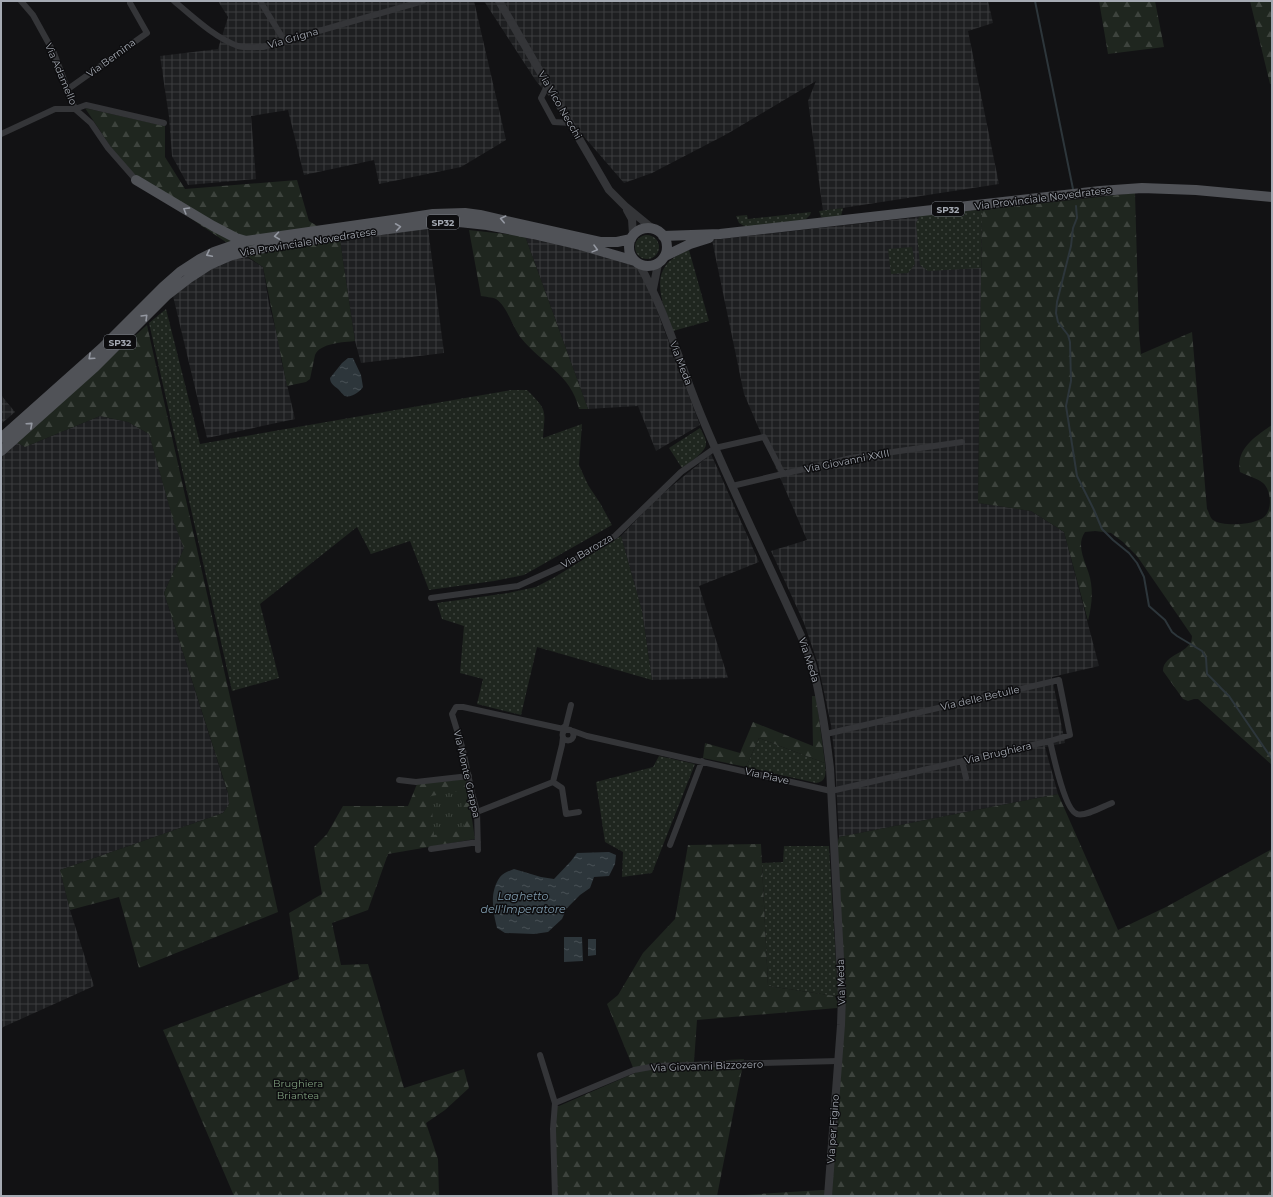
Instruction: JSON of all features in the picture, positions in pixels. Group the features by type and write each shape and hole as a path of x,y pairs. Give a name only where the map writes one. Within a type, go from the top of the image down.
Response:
{"main road":[{"path":"136,180 213,226 236,238 246,241"},
{"name":"Via Provinciale Novedratese","path":"663,236 720,234 1142,188 1176,189 1272,197"},
{"name":"Via Provinciale Novedratese","path":"1,438 102,348 180,272 214,252 246,241 426,215 465,213 498,218 600,242 617,242 632,237"},
{"name":"Via Provinciale Novedratese","path":"1,451 95,367 167,296 189,278 209,265 232,255 272,246 342,235 427,224 459,222 487,225 533,234 580,245 637,263"},
{"path":"643,229 653,229 663,236 666,244 661,260 648,266 637,263 629,250 632,237 643,229"},
{"name":"Via Provinciale Novedratese","path":"661,260 690,244 720,234"}],"street":[{"name":"Via Adamello","path":"21,1 33,15 54,54 76,109 91,123 108,148 136,180"},
{"name":"Via Grigna","path":"174,1 202,25 223,38 239,46 263,47 423,1"},
{"path":"260,1 284,40"},
{"path":"493,1 501,4"},
{"name":"Via Bernina","path":"68,89 147,33 130,3"},
{"name":"Via Vico Necchi","path":"501,4 609,190 625,206 653,229"},
{"path":"548,84 541,98 554,122 571,123"},
{"path":"1,134 54,109 76,109 86,105 164,123"},
{"name":"Via Vico Necchi","path":"625,206 632,220 632,237"},
{"path":"653,289 661,260"},
{"name":"Via Meda","path":"637,263 653,289 700,414 802,638 812,666 826,734 831,790 842,996 838,1061"},
{"path":"715,448 766,436 783,474"},
{"name":"Via Giovanni XXIII","path":"732,486 851,458 962,442"},
{"name":"Via Barozza","path":"431,598 518,586 569,563 615,536 681,472 715,448"},
{"name":"Via delle Betulle","path":"826,734 1060,680 1070,735 1050,741"},
{"path":"553,782 566,736 566,725 571,705"},
{"name":"Via Monte Grappa","path":"478,850 477,812 463,750 452,714 456,707 463,707 566,736"},
{"name":"Via Piave","path":"566,736 580,734 831,790"},
{"path":"1050,741 1063,789 1071,811 1077,815 1085,815 1112,803"},
{"name":"Via Brughiera","path":"831,790 1050,741"},
{"path":"670,845 702,761"},
{"path":"962,761 966,778"},
{"path":"399,780 416,782 468,776"},
{"path":"553,782 562,788 566,814 579,812"},
{"path":"477,812 553,782"},
{"path":"431,849 478,842"},
{"path":"540,1055 555,1103 555,1196"},
{"name":"Via Giovanni Bizzozero","path":"555,1103 634,1070 656,1066 838,1061"},
{"name":"Via per Figino","path":"828,1196 838,1061"}],"shaded area":[{"path":"218,1 474,1 506,140 461,167 379,184 374,160 304,175 288,110 251,116 256,179 188,185 172,156 169,117 160,56 218,49 228,17"},
{"path":"484,1 988,1 993,23 968,31 999,184 823,211 808,101 816,81 727,134 652,173 624,183 536,81"},
{"path":"982,210 978,503 1031,511 1064,532 1099,666 1052,677 1065,743 1045,747 1058,794 839,837 835,760 831,725 818,664 804,623 771,551 807,540 744,394 712,240"},
{"path":"428,228 444,353 361,363 355,341 340,240"},
{"path":"525,236 570,243 635,264 647,284 700,425 656,451 638,406 588,409"},
{"path":"243,255 263,267 269,304 280,346 281,359 295,419 207,438 173,296 206,271"},
{"path":"1,395 15,412 1,424"},
{"path":"100,416 128,422 149,434 174,522 184,548 164,593 228,794 229,804 223,813 60,870 70,910 94,986 1,1028 1,455 16,442 25,447"},
{"path":"711,454 759,562 699,586 728,678 652,680 642,611 621,536 656,499"}],"green space":[{"path":"1099,1 1155,1 1164,47 1108,54"},
{"path":"1250,1 1272,1 1272,84 1270,84"},
{"path":"85,108 165,126 165,157 185,189 297,180 309,221 340,240 355,341 333,344 322,348 315,355 310,379 306,382 287,386 263,267 132,179"},
{"path":"1135,193 1139,333 1141,354 1192,332 1207,509 1213,520 1224,524 1239,524 1260,520 1267,514 1270,500 1266,486 1258,480 1240,472 1239,464 1241,456 1248,444 1272,425 1272,765 1198,699 1188,701 1183,699 1163,671 1164,665 1168,660 1187,647 1191,642 1192,636 1137,556 1123,542 1111,533 1095,531 1085,532 1082,538 1081,544 1083,557 1092,588 1088,621 1064,532 1031,511 978,503 982,210"},
{"path":"843,208 841,216 824,218 821,217 819,211"},
{"path":"982,210 981,268 928,271 920,265 916,223 920,216 943,212"},
{"path":"811,212 805,220 746,227 739,223 736,216 747,215 748,219"},
{"path":"469,230 525,236 588,409 579,409 570,387 555,370 521,338 500,302 494,298 481,296"},
{"path":"647,235 652,236 658,242 658,252 652,258 647,259 642,258 636,252 635,247 636,242 642,236"},
{"path":"912,247 915,264 908,273 891,274 888,249"},
{"path":"689,250 709,321 673,331 660,292 660,282 662,272 667,264 677,256"},
{"path":"166,309 200,444 511,390 527,390 539,402 544,411 543,438 582,424 579,465 588,485 612,525 524,575 494,581 429,590 410,541 371,554 357,527 260,604 279,678 232,691 149,323"},
{"path":"147,325 278,912 139,968 119,897 70,910 60,870 223,813 229,804 228,793 164,593 184,548 174,523 149,434 128,422 100,416 25,447 16,442"},
{"path":"700,428 705,439 706,446 700,454 682,468 669,448"},
{"path":"621,536 642,611 652,680 537,647 521,715 477,704 483,679 460,673 464,626 442,619 437,603 508,593 536,587 555,577"},
{"path":"812,696 816,696 825,763 759,738 746,767 703,758 705,743 740,753 753,722 813,746"},
{"path":"759,738 825,763 824,779 816,783 746,767"},
{"path":"659,756 695,764 652,873 622,877 623,852 605,842 596,782 653,767"},
{"name":"Brughiera Briantea","path":"466,779 475,839 388,854 368,910 332,923 341,965 368,964 404,1088 464,1069 469,1088 445,1110 426,1123 438,1159 439,1196 234,1196 163,1030 299,979 289,913 322,894 314,847 327,834 343,806 408,806 417,784"},
{"path":"460,791 464,830 434,835 431,796"},
{"path":"1058,794 1118,930 1166,907 1272,849 1272,1196 830,1196 842,1047 836,848 839,837"},
{"path":"761,844 768,986 835,996 838,1004 837,1008 697,1020 694,1062 744,1059 717,1196 558,1196 552,1109 637,1072 634,1070 607,1004 618,995 643,953 675,919 688,845"},
{"path":"784,846 829,846 838,995 835,996 768,986 762,863 783,862"},
{"path":"829,1190 828,1196 729,1196"}],"water":[{"path":"348,358 353,358 361,375 363,387 360,391 350,396 344,395 332,384 330,378"},
{"name":"Laghetto dell'Imperatore","path":"609,852 616,855 615,864 609,876 594,877 590,888 580,895 567,908 562,919 548,932 534,934 505,933 497,928 493,909 493,896 494,889 503,874 514,869 541,877 554,879 577,853"},
{"path":"564,937 582,937 583,961 564,962"},
{"path":"588,939 596,939 596,955 588,956"}],"waterway":[{"path":"1035,1 1073,189"},
{"path":"1076,206 1077,218 1073,228 1071,246 1057,302 1056,313 1058,322 1068,335 1070,342 1071,381 1066,406 1077,476 1102,529 1129,553 1137,563 1144,577 1149,606 1165,620 1172,632 1202,651 1206,658 1207,674 1229,696 1272,759"}]}
